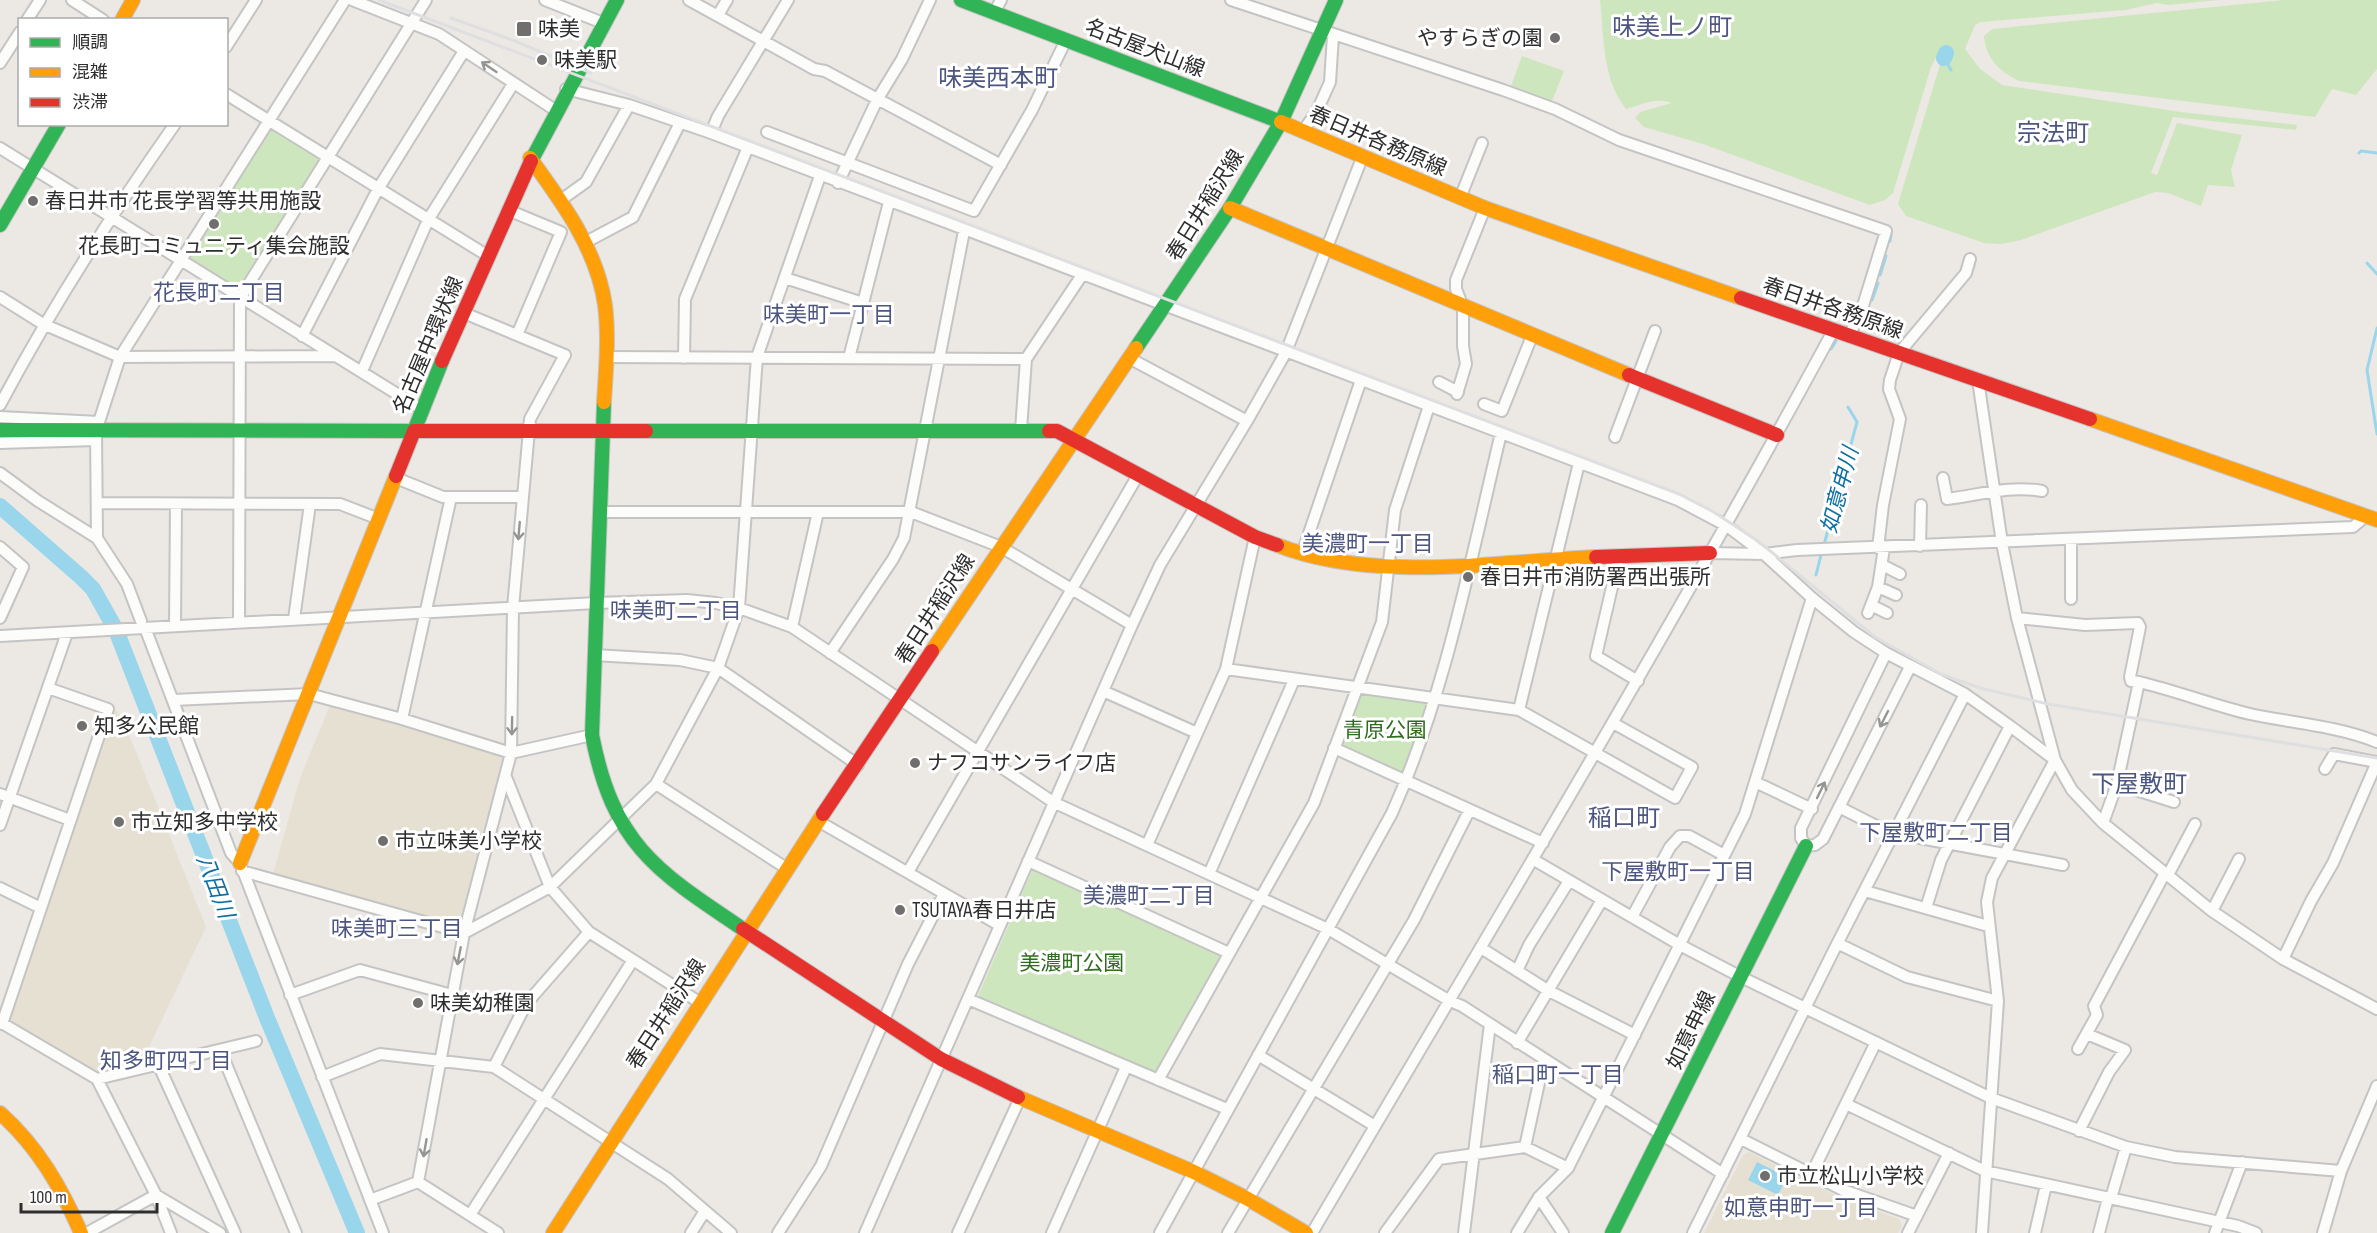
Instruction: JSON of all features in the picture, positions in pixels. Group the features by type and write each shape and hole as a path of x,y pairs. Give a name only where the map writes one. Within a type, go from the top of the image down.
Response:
{"street":[{"path":"28,18 40,0"},
{"path":"72,0 100,18"},
{"path":"123,18 133,0"},
{"path":"228,44 256,0"},
{"path":"97,538 97,431 120,357 345,0"},
{"path":"352,0 439,34 555,110"},
{"path":"545,0 603,23"},
{"name":"名古屋中環状線","path":"0,430 414,432 531,158 566,89 617,0"},
{"path":"689,0 1001,165"},
{"path":"718,15 727,0"},
{"path":"711,133 718,116 788,0"},
{"path":"838,183 877,100 902,58 930,0"},
{"name":"名古屋犬山線","path":"961,0 1281,122"},
{"path":"994,13 1001,0"},
{"path":"1231,0 1327,34 1503,90 1555,110 1619,140 1886,231 1862,309 1849,336"},
{"name":"春日井稲沢線","path":"553,1233 786,868 858,765 1001,547 1230,208 1281,122 1327,34 1336,0"},
{"path":"239,621 238,358 240,298 424,1"},
{"path":"1303,131 1317,111 1330,82 1327,34"},
{"path":"0,63 18,35"},
{"path":"767,132 847,160 974,211 1001,165 1066,40"},
{"path":"302,336 378,189 464,51"},
{"path":"362,371 428,220 513,84"},
{"path":"566,89 629,105 711,133 819,176 1678,500 1727,526 1764,554 1812,598 1886,653 1965,694 2055,760"},
{"path":"228,95 488,256"},
{"path":"561,200 586,183 629,105"},
{"name":"春日井各務原線","path":"1281,122 1485,208 2371,518"},
{"path":"586,242 633,218 680,123"},
{"path":"0,225 58,126"},
{"path":"0,405 44,324 110,217 174,126"},
{"path":"1460,198 1482,143"},
{"path":"684,358 685,298 748,147"},
{"path":"0,148 423,410"},
{"path":"531,158 561,200 586,242 605,303 606,357 592,735 601,783 618,822 642,854 672,882 941,1059 1020,1098 1194,1172 1248,1199 1306,1233"},
{"path":"865,1233 1132,625 1160,565 1247,422 1286,352 1362,158"},
{"path":"241,867 464,933 550,888 656,784 718,668 739,608 758,357 819,176"},
{"path":"849,358 889,202"},
{"path":"1230,208 1532,336 1777,435"},
{"path":"1439,382 1457,393 1466,364 1463,346 1463,307 1456,289 1456,280 1485,208"},
{"path":"508,210 561,232"},
{"path":"517,335 561,232 577,225"},
{"path":"830,653 893,559 904,538 911,512 964,231"},
{"path":"1887,614 1869,609 1878,587 1882,565 1883,505 1900,419 1889,389 1890,380 1899,353 1966,273 1971,259"},
{"path":"1021,430 1026,358 1082,275"},
{"path":"785,278 863,303"},
{"path":"0,297 44,324 120,357 335,356"},
{"path":"418,1182 464,933 511,753 513,608 530,419 564,355 464,313"},
{"path":"1615,437 1635,378 1655,331"},
{"path":"1312,1233 1638,681 1727,526 1833,331"},
{"path":"1484,404 1502,411 1532,336"},
{"path":"606,357 1026,358"},
{"path":"1129,358 1247,422"},
{"path":"1302,554 1361,380"},
{"path":"1978,381 2002,543 2017,618 2055,760 2072,790 2103,823 2212,911 2283,959 2377,1010"},
{"path":"1158,1080 1314,803 1382,622 1395,510 1429,406"},
{"path":"0,417 97,431"},
{"path":"0,444 97,431"},
{"path":"241,867 414,432 1057,431 1255,537 1277,547 1345,564 1469,564 1710,553 1764,554 1822,549 2353,527 2371,518"},
{"path":"1161,1233 1227,1109 1392,813 1406,781 1437,698 1501,433"},
{"path":"1519,710 1554,559 1580,462"},
{"path":"0,473 38,501 97,538 127,584 141,621"},
{"path":"908,872 1138,475"},
{"path":"396,478 443,496 522,497"},
{"path":"1943,478 1947,499 1994,493 2002,489 2025,488 2042,491"},
{"path":"402,719 451,497"},
{"path":"98,503 340,504 379,519"},
{"path":"176,504 176,625"},
{"path":"294,619 310,504"},
{"path":"1920,546 1921,505"},
{"path":"599,512 747,510 911,512 1001,547 1132,625"},
{"path":"792,627 818,512"},
{"path":"1147,845 1226,669 1255,537"},
{"path":"2071,540 2071,599"},
{"path":"0,547 23,567 0,618"},
{"path":"1619,557 1596,656 1638,681"},
{"path":"1882,565 1900,574"},
{"path":"1878,587 1896,595"},
{"path":"1517,1233 1539,1197 1568,1168 1745,814 1812,598"},
{"path":"0,636 596,603 687,600 739,608 792,627 900,702 1053,802 1328,929 1450,1001 1462,1005 1544,1060 1723,1173"},
{"path":"2017,618 2085,625 2138,623 2140,627 2131,681 2178,691 2224,708 2342,731 2377,742"},
{"path":"0,825 5,796 67,633"},
{"path":"147,633 231,852 241,867 383,1233"},
{"path":"1886,653 1801,828 1801,837 1806,846 1823,839 1910,667"},
{"path":"594,655 680,660 718,668 858,765"},
{"path":"1226,669 1519,710 1675,798 1692,767 1613,723"},
{"path":"1209,874 1294,680"},
{"path":"2103,823 2117,784 2139,682"},
{"path":"48,688 108,709 1,1023 97,1079 156,1195 171,1233"},
{"path":"1102,691 1197,733"},
{"path":"173,700 309,694 402,719 511,753 592,735"},
{"path":"1693,1233 1965,694"},
{"path":"1926,908 1941,860 2010,726"},
{"path":"1334,748 1543,843"},
{"path":"2283,959 2311,901 2333,863 2377,762 2334,754 2325,769"},
{"path":"1982,1233 1998,1001 1987,902 1992,878 2055,760"},
{"path":"506,777 550,888 589,932 699,1002"},
{"path":"1755,782 1812,809"},
{"path":"656,784 786,868"},
{"path":"2117,784 2174,802"},
{"path":"5,796 70,820"},
{"path":"1839,807 1895,834 2062,865"},
{"path":"1227,1233 1414,920 1469,811"},
{"path":"818,821 999,925"},
{"path":"2078,1048 2097,1015 2094,1006 2110,973 2195,824"},
{"path":"1632,917 1670,848 1680,836 1689,836 1724,855"},
{"name":"如意申線","path":"1612,1233 1806,846"},
{"path":"1534,860 1680,945 1741,977 1991,1098 2126,1147 2175,1157 2341,1171"},
{"path":"2212,911 2239,860"},
{"path":"1028,861 1229,954"},
{"path":"1517,971 1529,945 1569,881"},
{"path":"0,888 41,908"},
{"path":"1865,891 1988,926"},
{"path":"778,1233 821,1166 908,964 944,894"},
{"path":"1517,1042 1602,900"},
{"path":"494,1067 526,1005 589,932"},
{"path":"1839,944 1907,977 1998,1001"},
{"path":"1481,948 1549,991 1635,1035"},
{"path":"470,1215 633,960"},
{"path":"291,995 360,970 452,995"},
{"path":"968,999 1227,1109"},
{"path":"1464,1233 1490,1024"},
{"path":"2079,1131 2109,1072 2124,1050 2086,1034"},
{"path":"97,1079 221,1052 256,1041"},
{"path":"1812,1173 1876,1042"},
{"path":"221,1052 296,1233"},
{"path":"322,1077 380,1054 494,1067 611,1140 668,1179 731,1233"},
{"path":"1258,1055 1375,1126"},
{"path":"1525,1147 1544,1060"},
{"path":"159,1066 235,1233"},
{"path":"1052,1233 1126,1066"},
{"path":"2323,1233 2341,1171 2377,1086"},
{"path":"958,1233 1020,1098"},
{"path":"1846,1104 1985,1171 2220,1222 2256,1233"},
{"path":"0,1113 34,1146 49,1167 81,1233"},
{"path":"1741,1139 1843,1190 1917,1216"},
{"path":"1385,1233 1439,1159 1525,1147 1568,1168"},
{"path":"2099,1233 2126,1147"},
{"path":"1908,1233 1949,1153"},
{"path":"2215,1233 2242,1162"},
{"path":"370,1200 418,1182"},
{"path":"418,1182 498,1233"},
{"path":"2035,1233 2046,1185"},
{"path":"87,1233 156,1195"},
{"path":"156,1195 220,1233"},
{"path":"1539,1197 1563,1233"},
{"path":"691,1233 705,1211"}],"shaded area":[{"name":"市立味美小学校","path":"330,705 504,755 506,759 462,925 457,926 273,874 300,778"},
{"name":"市立知多中学校","path":"113,707 122,717 206,927 140,1066 99,1073 10,1022 9,1018"},
{"name":"市立松山小学校","path":"1749,1152 1841,1198 1899,1219 1902,1226 1898,1233 1704,1233 1743,1155"}],"green space":[{"path":"1600,0 2219,0 2168,5 2157,3 2125,10 1981,22 1975,25 1965,49 1980,69 2002,85 2181,112 2297,125 2296,130 2173,117 2151,173 2157,175 2177,123 2242,135 2231,170 2235,187 2208,185 2201,206 2168,193 2155,192 2021,240 2001,244 1984,243 1906,216 1898,204 1942,58 1937,56 1931,67 1893,193 1885,200 1870,205 1703,144 1644,127 1635,118 1640,112 1672,103 1654,101 1626,109 1612,85 1608,71"},
{"path":"2284,0 2377,0 2377,69 2356,95 2332,89 2315,117 2019,81 2005,73 1995,63 1985,44 1984,36 1992,29"},
{"path":"1522,56 1564,71 1552,101 1511,86"},
{"path":"273,128 317,156 319,160 240,285 235,286 189,259 189,255 269,129"},
{"name":"青原公園","path":"1362,694 1426,703 1428,706 1404,772 1401,774 1342,747 1341,743 1358,696"},
{"name":"美濃町公園","path":"1036,870 1220,954 1222,958 1158,1073 979,1000 978,996 1032,871"}],"water":[{"path":"1757,1162 1787,1177 1778,1195 1748,1180"}],"waterway":[{"name":"如意申川","path":"1944,58 1946,53"},
{"name":"如意申川","path":"1941,64 1944,58 1951,70"},
{"path":"2359,153 2361,151 2377,153"},
{"name":"如意申川","path":"1890,241 1891,235"},
{"name":"如意申川","path":"1880,275 1886,256"},
{"path":"2367,263 2377,274"},
{"name":"如意申川","path":"1872,300 1878,283"},
{"name":"如意申川","path":"1848,320 1857,307"},
{"path":"2377,328 2367,370 2377,434"},
{"name":"如意申川","path":"1831,349 1836,341"},
{"name":"如意申川","path":"1824,545 1857,422 1848,407"},
{"name":"八田川","path":"0,506 93,589 116,630 267,1018 357,1233"},
{"name":"如意申川","path":"1816,575 1822,551"}],"railway":[{"path":"379,0 1679,494 1712,511 1758,541 1875,637 1941,674 1980,688 2048,704 2377,758"},
{"path":"451,18 515,41 591,73"}],"traffic: fast":[{"path":"531,161 617,0"},
{"path":"961,0 1281,122"},
{"path":"1136,348 1230,208 1281,122 1336,0"},
{"path":"0,225 58,126"},
{"path":"0,430 414,431 442,361"},
{"path":"604,402 592,735 601,772 612,803 626,829 643,851 686,890 743,929"},
{"path":"646,431 1049,431"},
{"path":"1612,1233 1806,846"}],"traffic: slow":[{"path":"123,18 133,0"},
{"path":"1281,122 1485,208 1741,298"},
{"path":"530,158 566,209 586,245 601,284 607,329 604,402"},
{"path":"1230,208 1629,375"},
{"path":"932,651 1136,348"},
{"path":"2090,419 2377,520"},
{"path":"240,863 396,476"},
{"path":"1277,545 1314,557 1353,564 1393,567 1476,565 1596,557"},
{"path":"553,1233 823,814"},
{"path":"1018,1097 1194,1172 1248,1199 1306,1233"},
{"path":"0,1113 26,1140 47,1168 81,1233"}],"traffic: jam":[{"path":"442,361 531,161"},
{"path":"1741,298 2090,419"},
{"path":"1629,375 1777,435"},
{"path":"396,476 414,431 646,431"},
{"path":"1049,431 1057,431 1255,537 1277,545"},
{"path":"1596,557 1710,553"},
{"path":"823,814 932,651"},
{"path":"743,929 941,1059 1018,1097"}],"place":[{"name":"味美","path":"524,29"},
{"name":"やすらぎの園","path":"1555,38"},
{"name":"味美駅","path":"542,60"},
{"name":"春日井市 花長学習等共用施設","path":"33,201"},
{"name":"花長町コミュニティ集会施設","path":"214,224"},
{"name":"春日井市消防署西出張所","path":"1468,577"},
{"name":"知多公民館","path":"82,726"},
{"name":"ナフコサンライフ店","path":"915,763"},
{"name":"市立知多中学校","path":"119,822"},
{"name":"市立味美小学校","path":"383,841"},
{"name":"TSUTAYA春日井店","path":"900,910"},
{"name":"味美幼稚園","path":"418,1003"},
{"name":"市立松山小学校","path":"1765,1176"}],"district":[{"name":"味美上ノ町","path":"1672,27"},
{"name":"味美西本町","path":"998,78"},
{"name":"宗法町","path":"2053,133"},
{"name":"花長町二丁目","path":"219,292"},
{"name":"味美町一丁目","path":"829,314"},
{"name":"美濃町一丁目","path":"1368,543"},
{"name":"味美町二丁目","path":"676,610"},
{"name":"下屋敷町","path":"2139,784"},
{"name":"稲口町","path":"1624,818"},
{"name":"下屋敷町二丁目","path":"1936,832"},
{"name":"下屋敷町一丁目","path":"1678,871"},
{"name":"美濃町二丁目","path":"1149,895"},
{"name":"味美町三丁目","path":"397,928"},
{"name":"知多町四丁目","path":"166,1060"},
{"name":"稲口町一丁目","path":"1558,1074"},
{"name":"如意申町一丁目","path":"1801,1207"}]}
